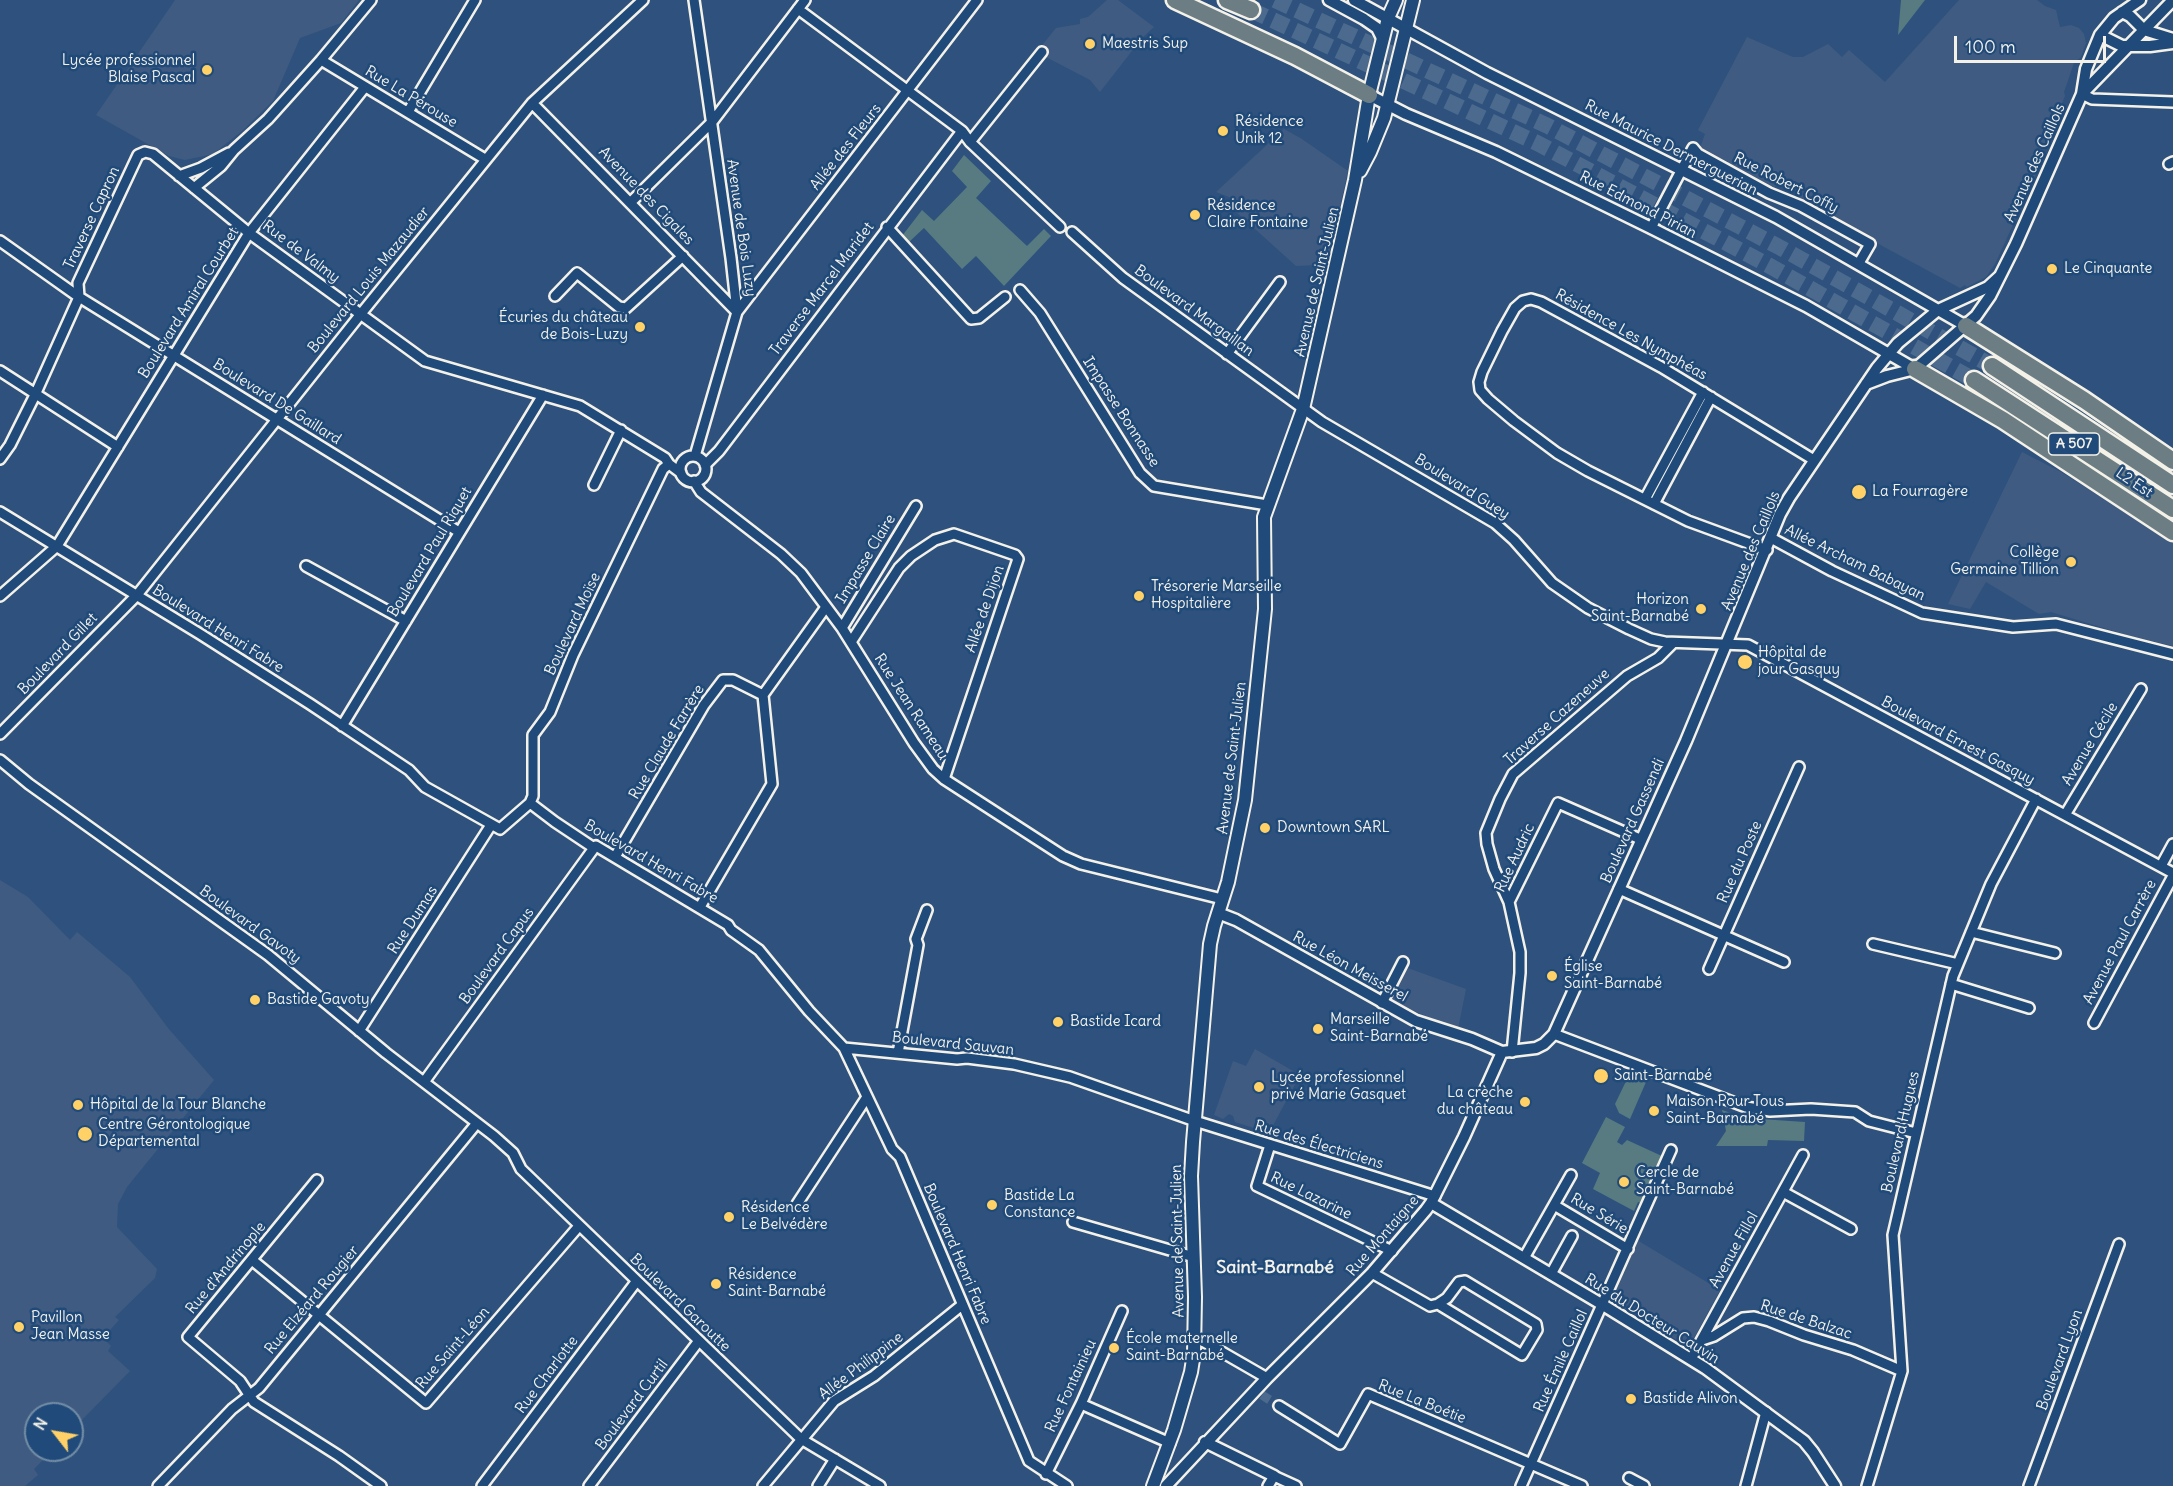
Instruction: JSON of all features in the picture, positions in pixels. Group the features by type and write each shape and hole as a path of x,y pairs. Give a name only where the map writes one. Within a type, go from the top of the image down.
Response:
{"highway":[{"path":"1175,0 1295,56 1369,95"},
{"path":"1227,0 1251,10"},
{"path":"1966,326 2084,400 2173,461"},
{"name":"L2 Est","path":"1992,366 2173,485"},
{"path":"1915,369 2003,420 2173,532"},
{"name":"L2 Est","path":"1974,380 2173,509"}],"main road":[{"name":"Avenue de Saint-Julien","path":"1154,1486 1170,1443 1191,1372 1194,1336 1194,1257 1191,1176 1210,944 1234,854 1245,800 1265,609 1264,517 1303,409 1355,180 1369,95 1382,38 1396,0"},
{"name":"Avenue de Saint-Julien","path":"1355,180 1370,152 1388,105 1413,0"}],"street":[{"path":"194,188 221,166 234,150 268,119 371,0"},
{"path":"408,112 475,0"},
{"name":"Boulevard Louis Mazaudier","path":"136,595 532,103 644,0"},
{"name":"Avenue de Bois Luzy","path":"694,0 737,312 695,456"},
{"path":"631,202 712,122 805,0"},
{"name":"Allée des Fleurs","path":"737,312 977,0"},
{"path":"1329,0 1377,28 1382,38"},
{"name":"Rue Maurice Dermerguerian","path":"1354,0 1487,73 1776,217 1938,310"},
{"path":"2140,0 2122,12 2130,16 2144,30 2173,41"},
{"path":"2144,30 2173,0"},
{"path":"798,9 962,131 970,142 1060,227"},
{"name":"Avenue des Caillols","path":"1866,384 1915,369 1976,316 2000,276 2082,94 2085,69 2100,35 2122,12"},
{"name":"Avenue des Caillols","path":"2082,94 2144,30"},
{"path":"2100,35 2114,44 2128,46 2173,41"},
{"path":"970,142 1042,52"},
{"name":"Rue La Pérouse","path":"321,60 485,159"},
{"name":"Boulevard Amiral Courbet","path":"0,596 57,546 249,233 365,87"},
{"path":"2082,94 2092,99 2173,102"},
{"name":"Rue Edmond Pirian","path":"1369,95 1496,152 1650,228 1806,306 1888,354"},
{"name":"Avenue des Cigales","path":"532,103 631,202 680,259 737,312"},
{"name":"Traverse Marcel Maridet","path":"705,465 719,451 962,131"},
{"name":"Rue Robert Coffy","path":"1650,228 1693,148 1769,193 1801,206 1870,244 1859,263"},
{"path":"179,176 201,168 234,150"},
{"name":"Traverse Capron","path":"0,459 10,445 79,297 78,283 138,156 145,152 153,154 179,176"},
{"name":"Rue de Valmy","path":"179,176 249,233 425,361 543,395"},
{"path":"887,227 971,319 979,318 1005,297"},
{"name":"Boulevard Margaillan","path":"1072,232 1123,278 1303,409"},
{"name":"Boulevard De Gaillard","path":"0,241 79,297 459,532"},
{"path":"555,296 577,273 619,307 626,308 680,259"},
{"name":"Avenue des Caillols","path":"1727,643 1785,506 1888,354 1938,310 1988,287 2000,276"},
{"path":"1227,354 1280,282"},
{"name":"Impasse Bonnasse","path":"1020,290 1040,313 1140,473 1147,480 1155,486 1267,505"},
{"name":"Résidence Les Nymphéas","path":"1767,550 1688,521 1588,471 1557,453 1514,421 1480,390 1479,382 1502,331 1515,308 1522,301 1531,299 1651,362 1814,460"},
{"path":"1938,310 1966,326"},
{"path":"1888,354 1915,369"},
{"path":"0,370 34,395 118,447"},
{"path":"543,395 580,406 621,430 665,458 688,481 704,476 705,465 695,456 689,457 683,460 680,466 681,473"},
{"name":"Boulevard Paul Riquet","path":"342,726 543,395"},
{"name":"Résidence Les Nymphéas","path":"1649,501 1707,395"},
{"name":"Boulevard Guey","path":"1303,409 1495,523 1514,540 1552,583 1588,608 1651,639 1673,643 1727,643"},
{"path":"594,485 621,430"},
{"name":"Boulevard Moïse","path":"530,802 533,796 533,735 550,712 588,624 663,469 669,464"},
{"name":"Rue Jean Rameau","path":"694,481 701,492 781,554 801,573 842,628 914,743 933,769 944,779 1063,856 1082,864 1222,899"},
{"name":"Impasse Claire","path":"842,628 916,506"},
{"name":"Boulevard Henri Fabre","path":"0,512 342,726 409,770 425,788 492,825"},
{"name":"Allée de Dijon","path":"851,642 899,568 911,556 935,540 954,534 1015,555 1018,560 944,779"},
{"name":"Allée Archam Babayan","path":"1771,538 1832,571 1922,613 2013,627 2056,624 2173,654"},
{"path":"306,566 406,621"},
{"name":"Boulevard Gillet","path":"0,734 136,595"},
{"path":"700,907 772,784 763,695 826,607"},
{"name":"Traverse Cazeneuve","path":"1509,902 1494,869 1486,833 1513,774 1627,676 1658,658 1673,643"},
{"name":"Boulevard Ernest Gasquy","path":"1727,643 1745,644 1752,647 2173,874"},
{"name":"Boulevard Gassendi","path":"1554,1034 1686,741 1727,643"},
{"name":"Rue Claude Farrère","path":"615,857 704,705 723,680 733,680 763,695"},
{"name":"Avenue Cécile","path":"2065,815 2141,689"},
{"name":"Boulevard Gavoty","path":"0,760 29,784 268,955 359,1031 477,1123"},
{"name":"Rue du Poste","path":"1709,969 1799,767"},
{"name":"Boulevard Hugues","path":"1867,1486 1902,1371 1893,1235 1951,984 1991,884 2036,799"},
{"path":"492,825 500,829 530,802"},
{"name":"Boulevard Henri Fabre","path":"530,802 594,848 596,846 700,907 749,941 844,1048 892,1149 900,1157 1029,1461 1066,1486"},
{"name":"Rue Audric","path":"1507,1052 1520,973 1520,951 1509,902 1558,804 1640,839"},
{"name":"Rue Dumas","path":"359,1031 492,825"},
{"path":"2161,866 2173,844"},
{"name":"Boulevard Capus","path":"424,1083 594,848"},
{"name":"Avenue Paul Carrère","path":"2094,1023 2173,874"},
{"path":"1619,889 1784,962"},
{"path":"898,1053 918,945 916,939 927,910"},
{"name":"Rue Léon Meisserel","path":"1218,913 1236,920 1416,1021 1507,1052"},
{"path":"1971,933 2055,953"},
{"path":"1873,944 1958,964"},
{"path":"1382,1003 1403,962"},
{"path":"1951,984 2029,1008"},
{"path":"1507,1052 1536,1048 1554,1034 1736,1104 1770,1111 1811,1109 1855,1112 1869,1121 1916,1133"},
{"name":"Boulevard Sauvan","path":"844,1048 1014,1064 1112,1090 1195,1121"},
{"name":"Rue Montaigne","path":"1166,1486 1205,1442 1258,1393 1267,1378 1372,1273 1433,1199 1507,1052"},
{"path":"797,1203 867,1097"},
{"name":"Rue des Électriciens","path":"1195,1121 1433,1199"},
{"name":"Boulevard Garoutte","path":"477,1123 513,1153 521,1169 801,1439 880,1486"},
{"name":"Rue Elzéard Rougier","path":"158,1486 248,1395 259,1388 477,1123"},
{"name":"Rue Lazarine","path":"1270,1145 1257,1186 1392,1251"},
{"name":"Rue Émile Caillol","path":"1521,1486 1604,1305 1671,1150"},
{"name":"Avenue Fillol","path":"1691,1359 1803,1155"},
{"name":"Rue Série","path":"1524,1258 1571,1175"},
{"name":"Rue d'Andrinople","path":"248,1395 240,1381 188,1337 317,1180"},
{"path":"1783,1192 1851,1229"},
{"name":"Rue du Docteur Cauvin","path":"1433,1199 1524,1258 1691,1359 1766,1412 1804,1441 1814,1452 1835,1486"},
{"name":"Rue Série","path":"1554,1205 1628,1250"},
{"path":"1073,1222 1194,1257"},
{"name":"Rue Saint-Léon","path":"252,1260 426,1403 579,1226"},
{"path":"1551,1274 1572,1236"},
{"name":"Boulevard Lyon","path":"2030,1486 2119,1244"},
{"path":"1372,1273 1427,1305 1438,1304 1447,1298 1456,1284 1462,1280 1536,1324 1537,1330 1522,1355 1438,1304"},
{"name":"Rue Charlotte","path":"482,1486 636,1281"},
{"name":"Allée Philippine","path":"763,1486 834,1401 873,1376 962,1305"},
{"name":"Rue Fontainieu","path":"1046,1474 1081,1404 1122,1311"},
{"name":"Rue de Balzac","path":"1702,1340 1714,1336 1743,1318 1754,1317 1853,1350 1902,1371"},
{"path":"1194,1336 1267,1378"},
{"name":"Boulevard Curtil","path":"589,1486 699,1342"},
{"name":"Rue La Boétie","path":"1279,1406 1340,1444 1368,1394 1582,1486"},
{"path":"248,1395 254,1402 339,1456 381,1486"},
{"path":"1081,1404 1170,1443"},
{"path":"1746,1486 1766,1412"},
{"path":"1205,1442 1296,1486"},
{"path":"818,1486 835,1459"},
{"path":"1268,1486 1274,1476"},
{"path":"1629,1478 1644,1486"}],"shaded area":[{"name":"Lycée professionnel Blaise Pascal","path":"175,0 359,0 341,23 300,38 273,101 242,131 213,154 185,160 169,156 96,115"},
{"name":"Maestris Sup","path":"1107,0 1118,0 1154,27 1142,38 1100,92 1090,80 1046,57 1040,48 1056,28 1080,24 1080,19 1088,17"},
{"path":"1959,0 2037,0 2056,10 2060,27 2071,25 2079,28 2084,34 2086,43 2081,57 2074,63 2064,92 2065,96 2044,145 2045,155 1995,264 1986,277 1967,287 1965,285 1960,288 1801,202 1798,194 1788,184 1780,184 1770,189 1727,165 1728,162 1721,158 1719,161 1702,152 1700,148 1705,134 1698,130 1747,37 1793,57 1803,57 1828,44 1842,57 1849,50 1885,82"},
{"path":"1284,129 1348,171 1327,263 1296,266 1235,211 1234,199 1216,192"},
{"name":"Collège Germaine Tillion","path":"2022,452 2061,472 2173,542 2173,646 2051,612 2039,614 1986,582 1970,609 1948,604"},
{"name":"Centre Gérontologique Départemental","path":"0,880 28,897 70,940 77,932 130,977 168,1028 214,1080 127,1187 118,1204 117,1227 157,1269 155,1278 115,1317 119,1320 103,1338 111,1346 108,1351 130,1371 84,1418 84,1402 24,1402 24,1462 41,1462 34,1469 38,1475 25,1486 0,1486"},
{"path":"1405,967 1466,989 1458,1029 1411,1010 1390,998"},
{"name":"Lycée professionnel privé Marie Gasquet","path":"1255,1049 1300,1075 1269,1133 1235,1122 1233,1116 1229,1114 1223,1119 1214,1115 1233,1061 1246,1066"},
{"path":"1637,1240 1720,1290 1689,1347 1610,1300"}],"green space":[{"path":"1901,0 1925,0 1898,35"},
{"path":"964,155 991,181 976,198 1027,246 1044,229 1051,236 1004,286 976,256 962,269 924,228 909,242 902,236 922,210 934,221 967,187 952,171"},
{"path":"1629,1075 1646,1082 1630,1119 1619,1113 1615,1104"},
{"path":"1722,1110 1745,1118 1805,1122 1804,1141 1768,1140 1767,1146 1716,1146 1726,1131"},
{"name":"Cercle de Saint-Barnabé","path":"1606,1117 1625,1127 1617,1142 1622,1145 1627,1140 1664,1157 1643,1204 1638,1202 1634,1211 1593,1189 1600,1173 1582,1163"}],"tunnel":[{"path":"1275,0 1548,126 1781,248 1992,366"},
{"path":"1251,10 1539,144 1768,265 1974,380"},
{"path":"1262,1395 1279,1406"}],"place":[{"name":"Maestris Sup","path":"1090,44"},
{"name":"Lycée professionnel Blaise Pascal","path":"207,70"},
{"name":"Résidence Unik 12","path":"1223,131"},
{"name":"Résidence Claire Fontaine","path":"1195,215"},
{"name":"Le Cinquante","path":"2052,269"},
{"name":"Écuries du château de Bois-Luzy","path":"640,327"},
{"name":"La Fourragère","path":"1859,492"},
{"name":"Collège Germaine Tillion","path":"2071,562"},
{"name":"Trésorerie Marseille Hospitalière","path":"1139,596"},
{"name":"Horizon Saint-Barnabé","path":"1701,609"},
{"name":"Hôpital de jour Gasquy","path":"1745,662"},
{"name":"Downtown SARL","path":"1265,828"},
{"name":"Église Saint-Barnabé","path":"1552,976"},
{"name":"Bastide Gavoty","path":"255,1000"},
{"name":"Bastide Icard","path":"1058,1022"},
{"name":"Marseille Saint-Barnabé","path":"1318,1029"},
{"name":"Saint-Barnabé","path":"1601,1076"},
{"name":"Lycée professionnel privé Marie Gasquet","path":"1259,1087"},
{"name":"La crèche du château","path":"1525,1102"},
{"name":"Hôpital de la Tour Blanche","path":"78,1105"},
{"name":"Maison Pour Tous Saint-Barnabé","path":"1654,1111"},
{"name":"Centre Gérontologique Départemental","path":"85,1134"},
{"name":"Cercle de Saint-Barnabé","path":"1624,1182"},
{"name":"Bastide La Constance","path":"992,1205"},
{"name":"Résidence Le Belvédère","path":"729,1217"},
{"name":"Résidence Saint-Barnabé","path":"716,1284"},
{"name":"Pavillon Jean Masse","path":"19,1327"},
{"name":"École maternelle Saint-Barnabé","path":"1114,1348"},
{"name":"Bastide Alivon","path":"1631,1399"}],"district":[{"name":"Saint-Barnabé","path":"1275,1268"}]}
